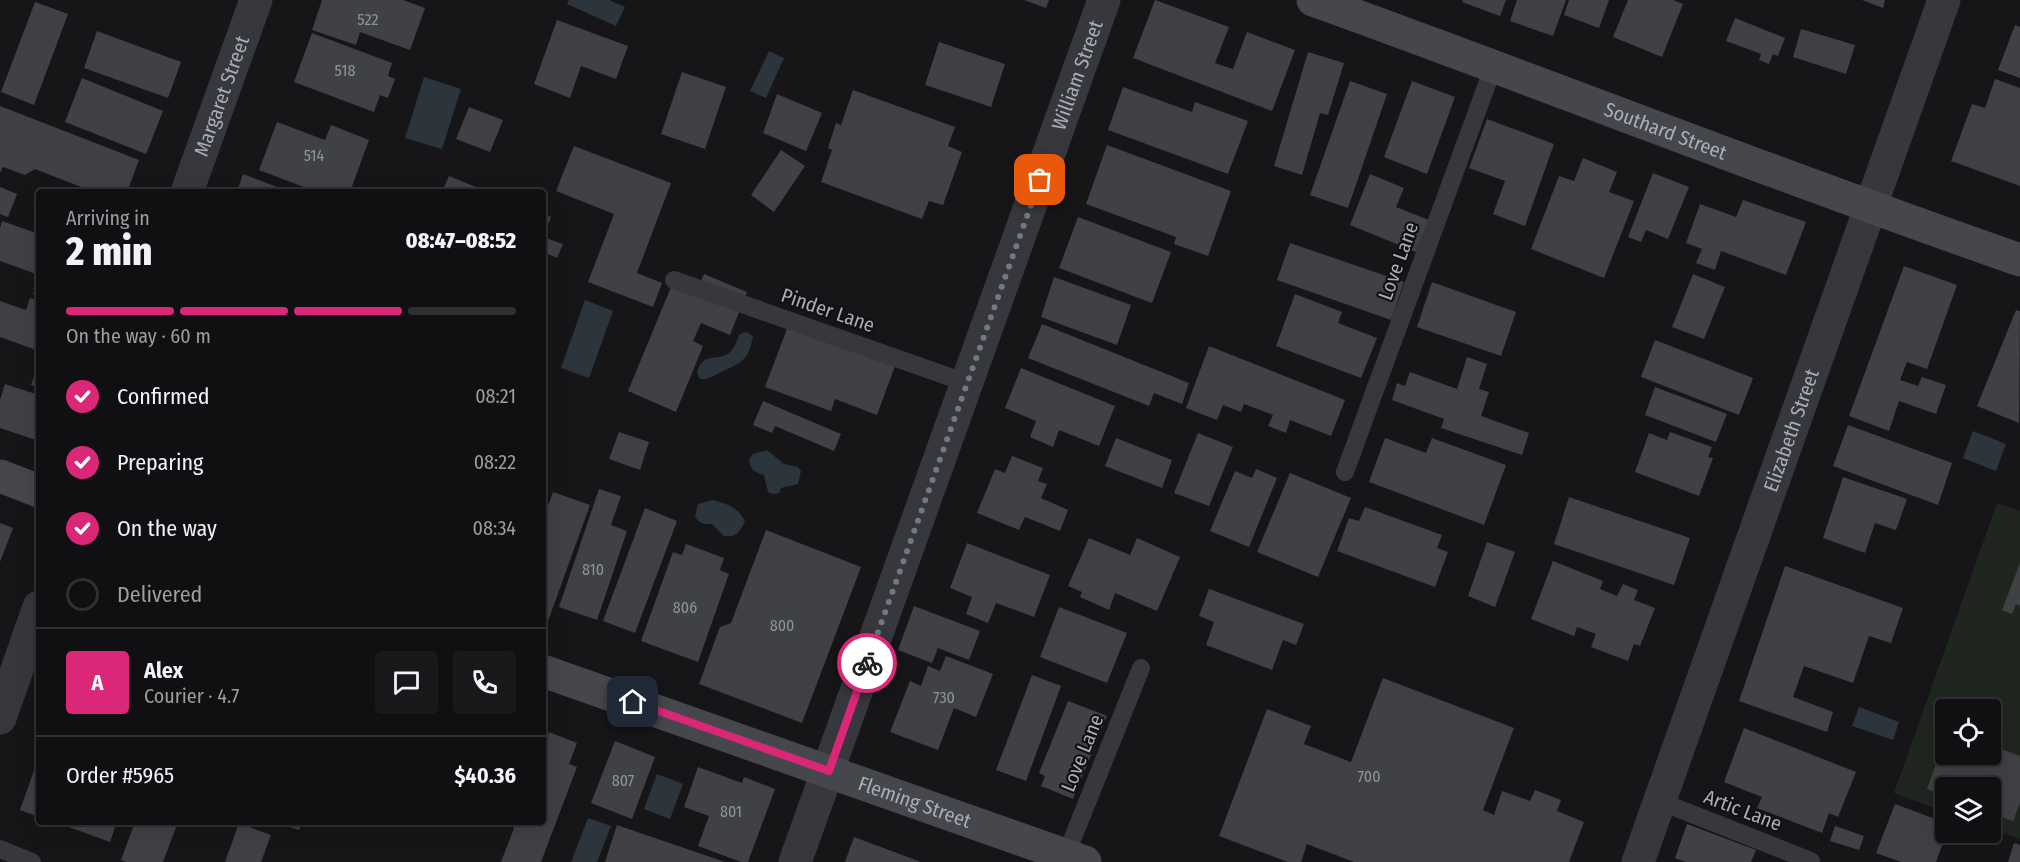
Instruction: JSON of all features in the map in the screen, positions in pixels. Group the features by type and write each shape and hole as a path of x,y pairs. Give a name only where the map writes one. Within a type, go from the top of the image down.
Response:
{"street":[{"name":"Margaret Street","path":"188,189 256,0"},
{"name":"William Street","path":"795,862 1104,0"},
{"name":"Southard Street","path":"1312,0 1494,65 1871,208 2020,260"},
{"name":"Elizabeth Street","path":"1638,862 1944,0"},
{"path":"0,476 36,490"},
{"path":"0,718 36,616"},
{"name":"Fleming Street","path":"546,672 1075,859"}],"lane":[{"name":"Love Lane","path":"1345,472 1494,65"},
{"name":"Pinder Lane","path":"674,280 968,383"},
{"name":"Love Lane","path":"1075,859 1141,668"},
{"name":"Artic Lane","path":"1659,801 1811,861"},
{"path":"0,849 32,862"}],"shaded area":[{"path":"569,0 609,0 625,7 616,26 567,4"},
{"path":"769,51 784,58 766,98 750,91"},
{"path":"424,77 461,89 442,149 405,138"},
{"path":"585,300 613,311 589,378 561,368"},
{"path":"746,332 753,336 744,359 712,377 700,379 697,372 700,365 708,359 726,355 740,334"},
{"path":"1973,431 2006,444 1996,471 1963,458"},
{"path":"767,450 784,464 798,467 801,471 798,484 781,488 779,493 768,492 764,475 753,470 749,459 753,454"},
{"path":"713,500 732,507 742,516 745,521 737,533 724,536 712,524 698,521 695,516 698,504"},
{"path":"1997,503 2020,511 2020,839 2001,832 2001,777 1935,777 1935,808 1894,793"},
{"path":"1859,707 1899,722 1893,740 1852,726"},
{"path":"657,774 683,784 670,819 644,809"},
{"path":"588,818 611,826 597,862 571,862"}],"building":[{"path":"322,0 403,0 425,8 410,50 360,32 356,45 312,30"},
{"path":"1024,0 1049,0 1046,8"},
{"path":"1155,0 1229,27 1215,63 1233,69 1247,32 1295,50 1272,111 1133,58"},
{"path":"1463,0 1506,0 1500,16 1462,2"},
{"path":"1517,0 1566,0 1553,36 1510,21"},
{"path":"1569,0 1609,0 1599,28 1564,15"},
{"path":"1628,0 1673,0 1683,4 1662,57 1613,37"},
{"path":"1862,0 1885,0 1883,8"},
{"path":"35,2 68,14 34,105 1,92"},
{"path":"1735,18 1785,38 1778,56 1773,54 1769,64 1759,60 1761,54 1726,41"},
{"path":"557,20 628,46 616,79 581,66 570,98 534,84"},
{"path":"2015,25 2020,27 2020,78 1998,70"},
{"path":"1801,29 1855,45 1846,74 1793,57"},
{"path":"97,31 181,62 168,98 84,68"},
{"path":"312,33 392,63 388,76 395,79 388,98 380,95 374,112 294,82"},
{"path":"939,42 1005,64 991,107 925,85"},
{"path":"1308,52 1344,63 1328,115 1320,113 1302,175 1274,166"},
{"path":"682,72 726,87 705,149 661,134"},
{"path":"82,78 163,111 146,154 65,122"},
{"path":"1995,79 2020,88 2020,186 1951,161 1972,104 1985,108"},
{"path":"1350,81 1387,94 1348,208 1310,195"},
{"path":"1412,81 1455,97 1427,174 1384,157"},
{"path":"1123,87 1192,112 1195,102 1248,121 1228,174 1108,130"},
{"path":"853,90 955,127 948,146 962,152 943,205 929,201 922,219 821,182 832,150 828,148 836,123 841,125"},
{"path":"777,94 822,113 806,151 763,133"},
{"path":"0,106 139,160 128,189 86,189 35,169 25,175 3,167 0,173"},
{"path":"469,107 503,120 490,152 456,139"},
{"path":"1487,119 1554,144 1525,226 1493,214 1505,181 1469,168"},
{"path":"277,122 325,140 331,125 369,140 351,189 309,189 259,170"},
{"path":"1107,145 1231,191 1208,256 1174,244 1176,237 1086,204"},
{"path":"574,146 671,183 637,273 662,283 653,307 588,282 614,214 556,191"},
{"path":"781,150 805,166 774,212 751,195"},
{"path":"1583,158 1617,172 1609,192 1634,201 1604,278 1531,249 1559,176 1574,181"},
{"path":"1653,173 1689,187 1668,239 1646,230 1641,242 1628,237"},
{"path":"243,174 283,189 238,189"},
{"path":"1370,174 1404,188 1396,207 1429,220 1416,252 1350,225"},
{"path":"449,176 481,189 443,189"},
{"path":"0,187 17,194 8,217 0,214"},
{"path":"1743,200 1806,222 1786,275 1721,251 1715,270 1696,263 1702,249 1686,243 1700,204 1736,217"},
{"path":"546,215 551,217 546,230"},
{"path":"1078,217 1171,252 1152,303 1059,268"},
{"path":"2,221 36,233 36,274 0,261"},
{"path":"546,238 563,244 557,258 548,254 546,259"},
{"path":"1290,243 1404,282 1391,320 1277,280"},
{"path":"1904,266 1957,285 1927,369 1907,362 1900,380 1918,386 1922,377 1946,385 1936,414 1899,401 1889,431 1849,416"},
{"path":"704,274 747,292 730,335 701,323 693,341 703,346 676,412 628,391 674,280 697,289"},
{"path":"1693,274 1725,287 1704,339 1672,327"},
{"path":"1054,277 1131,305 1117,345 1041,317"},
{"path":"1432,282 1516,312 1501,356 1417,327"},
{"path":"1295,294 1342,312 1338,323 1377,338 1361,378 1276,346"},
{"path":"30,298 36,300 36,350 0,337 0,301 26,310"},
{"path":"2016,310 2020,311 2019,423 1977,406"},
{"path":"791,318 895,366 877,415 835,399 831,411 765,387"},
{"path":"1042,324 1189,383 1182,404 1154,393 1149,406 1028,358"},
{"path":"1655,340 1753,378 1739,415 1641,377"},
{"path":"1209,346 1345,400 1331,436 1290,420 1286,433 1268,426 1273,415 1244,404 1241,412 1223,405 1217,420 1186,408"},
{"path":"1467,357 1487,364 1479,389 1489,392 1481,416 1529,433 1522,455 1441,428 1444,419 1392,400 1397,383 1405,386 1410,372 1457,389"},
{"path":"1021,368 1115,406 1099,446 1059,430 1053,447 1030,437 1036,421 1005,408"},
{"path":"36,371 36,387 31,385"},
{"path":"5,384 36,394 36,440 0,428 0,400"},
{"path":"1655,387 1727,414 1716,442 1645,415"},
{"path":"763,401 841,434 834,451 775,426 772,433 753,425"},
{"path":"1848,425 1952,463 1938,505 1833,466"},
{"path":"619,432 649,442 640,470 609,459"},
{"path":"1670,432 1712,447 1708,457 1713,458 1699,496 1635,472 1649,433 1667,440"},
{"path":"1198,433 1233,447 1209,506 1174,493"},
{"path":"1116,438 1172,460 1162,488 1105,466"},
{"path":"1385,438 1426,453 1432,438 1506,465 1484,525 1369,482"},
{"path":"1012,456 1043,468 1038,481 1047,484 1041,498 1068,510 1060,531 1025,517 1019,530 977,513 995,469 1005,473"},
{"path":"1256,469 1277,478 1249,547 1210,531 1235,471 1252,478"},
{"path":"1290,473 1351,498 1318,577 1257,552"},
{"path":"1843,477 1907,499 1896,530 1875,523 1865,553 1823,538"},
{"path":"599,489 621,496 611,525 627,531 597,620 559,607"},
{"path":"553,492 590,505 546,627 546,505 548,506"},
{"path":"1569,497 1690,538 1674,585 1554,544"},
{"path":"1365,507 1442,535 1437,548 1448,552 1435,587 1337,551 1349,518 1359,521"},
{"path":"645,508 677,521 635,633 603,621"},
{"path":"0,523 13,528 0,562"},
{"path":"766,530 861,567 802,723 699,684 720,627 731,623"},
{"path":"1089,538 1130,555 1137,538 1180,557 1157,611 1115,593 1109,610 1080,597 1082,592 1068,586"},
{"path":"1487,542 1515,552 1495,607 1468,596"},
{"path":"967,543 1050,575 1034,617 996,603 988,623 966,614 972,597 950,588"},
{"path":"686,544 724,558 720,570 729,574 698,662 641,641 673,552 682,555"},
{"path":"1553,561 1603,581 1600,589 1617,596 1623,584 1638,590 1634,600 1655,608 1640,646 1634,644 1628,661 1591,647 1596,634 1577,627 1574,636 1531,619"},
{"path":"2020,563 2020,606 2016,604 2012,614 2002,610"},
{"path":"1785,566 1903,608 1891,643 1869,636 1853,683 1804,666 1793,697 1833,712 1827,732 1739,701"},
{"path":"1209,589 1304,624 1296,645 1283,640 1272,670 1206,645 1214,622 1199,616"},
{"path":"914,606 980,631 969,660 938,648 932,663 898,650"},
{"path":"1059,607 1127,633 1107,683 1040,657"},
{"path":"946,656 993,674 976,717 954,708 938,750 890,732 910,681 921,686 928,666 940,671"},
{"path":"1032,675 1061,686 1026,781 996,770"},
{"path":"1383,678 1514,728 1483,810 1494,815 1502,791 1530,801 1535,790 1561,800 1557,811 1584,822 1569,862 1354,862 1307,844 1301,862 1288,862 1219,836 1267,709 1311,726 1304,744 1351,762"},
{"path":"1068,701 1107,716 1073,799 1041,786 1045,776 1039,773"},
{"path":"1744,728 1856,772 1838,817 1829,813 1822,833 1757,808 1762,797 1724,782"},
{"path":"549,732 577,743 569,764 577,767 541,862 501,862 514,828 512,825 546,825 546,740"},
{"path":"615,741 655,757 632,819 591,803"},
{"path":"2001,749 2020,756 2020,803 2013,821 2001,817 2001,777 1935,777 1935,792 1927,789 1936,765 2001,765"},
{"path":"36,765 36,816 20,810"},
{"path":"698,767 742,783 744,777 775,789 748,862 741,862 698,846 709,816 684,807"},
{"path":"1895,804 1935,819 1935,843 1943,843 1936,862 1901,862 1876,853"},
{"path":"1687,824 1756,850 1751,862 1686,862 1675,858"},
{"path":"63,825 116,825 110,842"},
{"path":"134,825 177,825 163,862 121,860"},
{"path":"238,825 271,835 261,862 225,862"},
{"path":"284,825 301,825 299,830"},
{"path":"617,825 725,862 605,862"},
{"path":"1835,826 1864,836 1859,850 1830,841"},
{"path":"854,837 921,862 845,862"},
{"path":"2014,843 2020,845 2020,862 2008,862"}],"way so far":[{"path":"867,663 1040,180"}],"route":[{"path":"633,702 829,771 867,663"}]}
